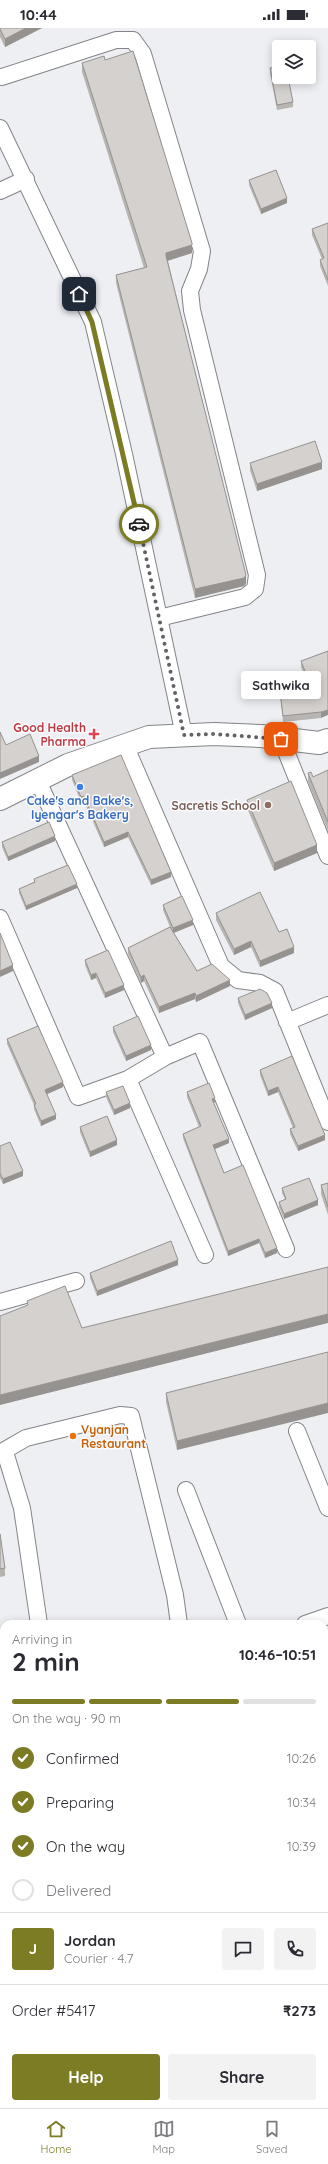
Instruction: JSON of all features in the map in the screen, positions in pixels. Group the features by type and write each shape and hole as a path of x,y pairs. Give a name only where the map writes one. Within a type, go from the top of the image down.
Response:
{"street":[{"path":"1,79 116,40 133,40 143,54 202,251 199,269 190,291 192,310 257,575 255,589 245,596 159,618"},
{"path":"0,128 26,179 92,322 124,454 184,735"},
{"path":"0,191 26,179"},
{"path":"0,800 68,765 149,737 214,734 319,743 328,740"},
{"path":"281,739 328,856"},
{"path":"125,745 221,966 238,980 260,983 275,991 328,1122"},
{"path":"38,781 165,1057"},
{"path":"0,918 78,1097 128,1079 165,1057 200,1042 286,1249"},
{"path":"287,1022 328,1005"},
{"path":"128,1079 205,1255"},
{"path":"0,1302 76,1280"},
{"path":"38,1620 22,1508 3,1452 26,1438 120,1415 131,1416 175,1595 178,1620"},
{"path":"297,1431 328,1508"},
{"path":"186,1490 236,1620"},
{"path":"316,1620 328,1616"}],"building":[{"path":"0,28 26,28 5,39"},
{"path":"133,51 192,243 192,245 166,253 166,256 246,575 244,578 195,589 116,275 147,267 82,63 104,56 105,60"},
{"path":"270,68 272,68 272,79"},
{"path":"273,84 289,84 293,102 277,105"},
{"path":"276,170 287,198 261,209 249,180"},
{"path":"328,223 328,280 320,260 324,258 312,229"},
{"path":"315,441 322,462 257,484 250,463"},
{"path":"328,651 328,710 283,716 280,692 312,689 301,661"},
{"path":"0,732 6,745 30,734 39,756 0,773"},
{"path":"121,755 171,872 151,880 128,832 104,842 84,796 81,797 72,775"},
{"path":"328,770 328,822 308,773 311,772 313,777"},
{"path":"291,781 317,845 274,863 247,800"},
{"path":"49,822 55,836 8,857 2,842"},
{"path":"68,865 77,884 26,906 19,889 35,882 34,879"},
{"path":"260,892 279,932 287,929 294,947 260,961 251,941 234,949 216,913"},
{"path":"182,896 193,920 173,928 163,905"},
{"path":"170,927 197,971 212,964 230,980 196,996 195,993 159,1007 144,975 141,977 128,948"},
{"path":"0,933 13,965 0,971"},
{"path":"108,950 124,985 105,993 96,973 91,975 85,960"},
{"path":"260,989 267,993 272,1003 245,1015 238,998"},
{"path":"138,1016 151,1045 126,1056 113,1027"},
{"path":"38,1026 63,1082 45,1090 56,1115 41,1121 34,1105 36,1104 7,1039"},
{"path":"292,1056 325,1135 298,1146 290,1129 295,1127 278,1087 268,1091 260,1070"},
{"path":"209,1083 215,1098 212,1099 229,1139 213,1145 224,1173 243,1165 277,1248 265,1253 259,1239 228,1251 183,1134 201,1126 187,1092"},
{"path":"123,1086 130,1103 114,1110 106,1092"},
{"path":"107,1116 117,1140 90,1152 80,1127"},
{"path":"10,1142 23,1171 3,1179 0,1173 0,1146"},
{"path":"309,1178 318,1200 284,1214 279,1202 286,1199 282,1188"},
{"path":"328,1183 328,1207 321,1185"},
{"path":"171,1241 178,1260 97,1291 90,1273"},
{"path":"328,1267 328,1314 0,1395 0,1316 28,1305 27,1301 65,1286 82,1328"},
{"path":"328,1352 328,1403 177,1441 166,1393"},
{"path":"0,1534 5,1568 0,1569"}],"way so far":[{"path":"139,524 184,735 214,734 261,736 281,739"}],"place":[{"name":"Good Health Pharma","path":"94,734"},
{"name":"Sathwika","path":"281,739"},
{"name":"Cake's and Bake's, Iyengar's Bakery","path":"80,787"},
{"name":"Sacretis School","path":"268,805"},
{"name":"Vyanjan Restaurant","path":"73,1436"}],"route":[{"path":"79,294 92,322 124,454 139,524"}]}
